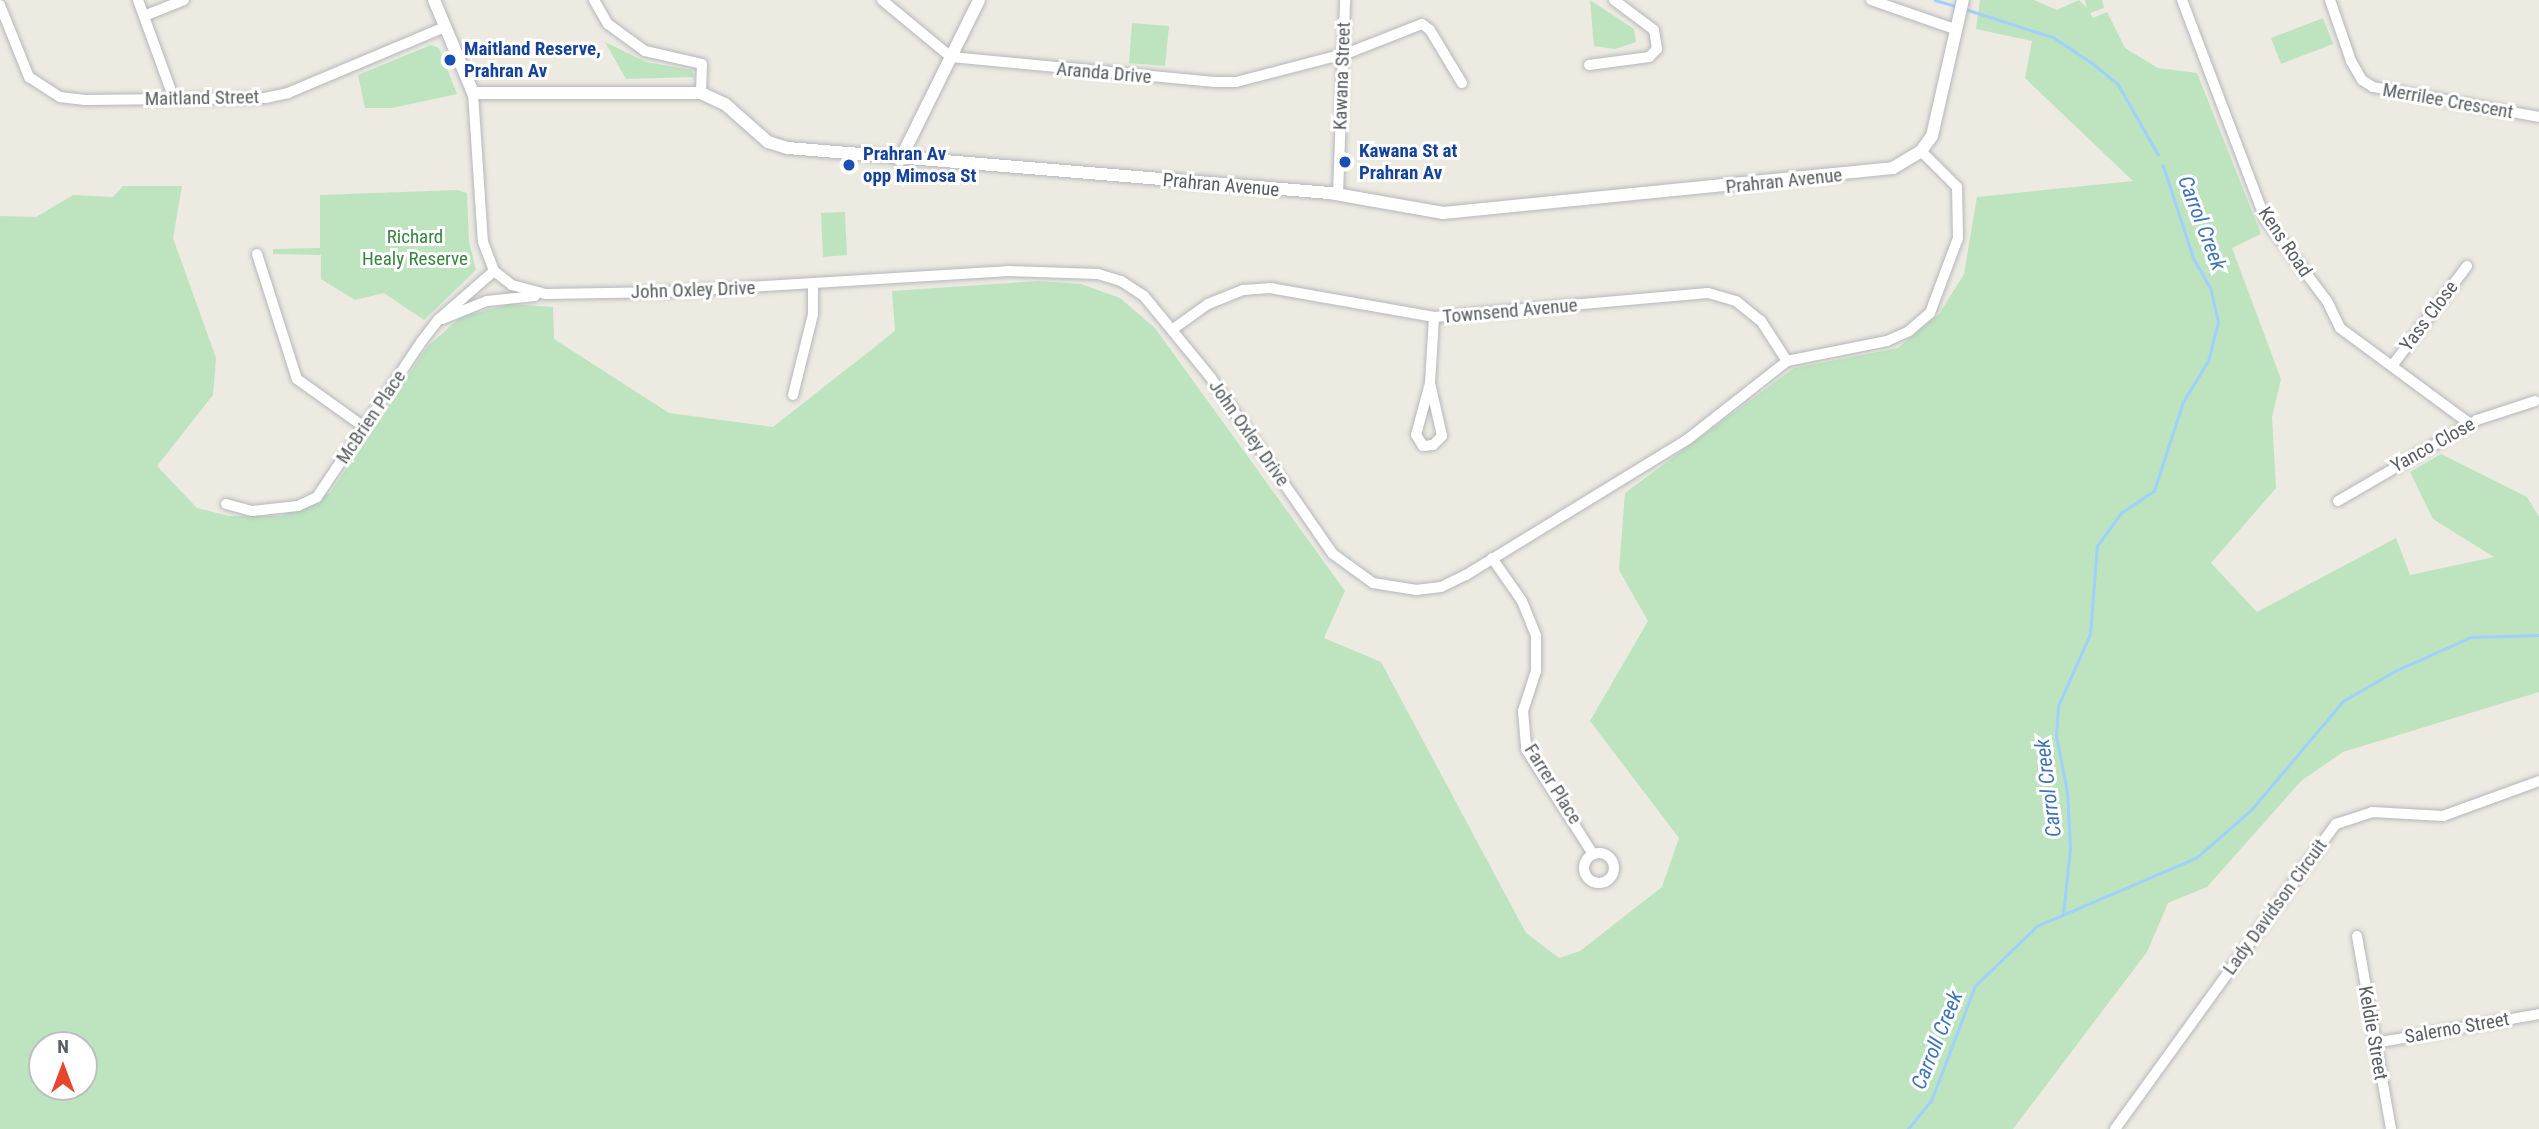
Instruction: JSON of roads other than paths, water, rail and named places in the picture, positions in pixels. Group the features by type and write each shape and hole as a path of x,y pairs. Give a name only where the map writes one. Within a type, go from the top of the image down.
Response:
{"street":[{"path":"138,0 174,99"},
{"path":"144,16 184,0"},
{"path":"434,0 473,93 483,242 494,271"},
{"path":"594,0 608,23 645,51 702,64 701,93"},
{"path":"882,0 951,57"},
{"path":"900,160 979,0"},
{"name":"Kawana Street","path":"1338,194 1345,0"},
{"path":"1589,65 1649,57 1657,49 1654,30 1614,0"},
{"path":"1921,151 1940,111 1963,0"},
{"name":"Kens Road","path":"2182,0 2265,219 2327,301 2340,328 2470,424"},
{"name":"Merrilee Crescent","path":"2330,0 2351,61 2362,80 2373,87 2539,117"},
{"path":"1875,1 1957,30"},
{"name":"Maitland Street","path":"0,5 29,77 43,90 85,100 265,98 288,93 445,27"},
{"name":"Aranda Drive","path":"951,57 1236,82 1343,53 1422,24 1430,30 1462,83"},
{"name":"Prahran Avenue","path":"473,93 701,93 725,104 777,146 900,160 1338,194 1443,213 1864,172 1893,168 1921,151"},
{"name":"John Oxley Drive","path":"494,271 526,291 546,294 813,286 1008,271 1098,274 1121,281 1144,296 1173,329 1333,554 1353,571 1391,588 1416,590 1441,587 1688,439 1787,361 1887,341 1930,313 1950,268 1960,206 1957,187 1921,151"},
{"path":"257,254 297,379 364,427"},
{"name":"Yass Close","path":"2392,366 2466,266"},
{"name":"McBrien Place","path":"226,504 252,511 307,503 323,489 438,320 494,271"},
{"path":"793,395 813,314 813,286"},
{"name":"Townsend Avenue","path":"1173,329 1208,304 1243,290 1270,288 1434,317 1708,293 1736,301 1761,321 1787,361"},
{"path":"438,320 487,301 546,294"},
{"path":"1430,383 1443,436 1428,446 1418,443 1416,435 1430,383 1434,317"},
{"name":"Yanco Close","path":"2338,501 2470,424 2535,401"},
{"name":"Farrer Place","path":"1492,558 1522,601 1536,636 1536,671 1523,711 1526,749 1594,854"},
{"name":"Lady Davidson Circuit","path":"2115,1129 2336,824 2372,812 2443,816 2539,781"},
{"name":"Keldie Street","path":"2357,936 2391,1129"},
{"name":"Salerno Street","path":"2375,1043 2539,1014"}],"waterway":[{"name":"Carrol Creek","path":"1935,0 1959,7"},
{"name":"Carrol Creek","path":"1965,9 2053,37 2092,63 2118,84 2158,154"},
{"name":"Carrol Creek","path":"2063,915 2070,848 2067,792 2056,736 2058,706 2090,634 2097,546 2121,513 2154,491 2183,402 2208,361 2218,322 2210,288 2193,258 2163,166"},
{"name":"Carroll Creek","path":"1908,1129 1931,1101 1975,986 2037,926 2196,858 2251,810 2343,701 2395,671 2471,637 2539,635"}],"place":[{"name":"Maitland Reserve, Prahran Av","path":"450,60"},
{"name":"Kawana St at Prahran Av","path":"1345,162"},
{"name":"Prahran Av opp Mimosa St","path":"849,165"}],"park label":[{"name":"Richard Healy Reserve","path":"415,248"}]}
